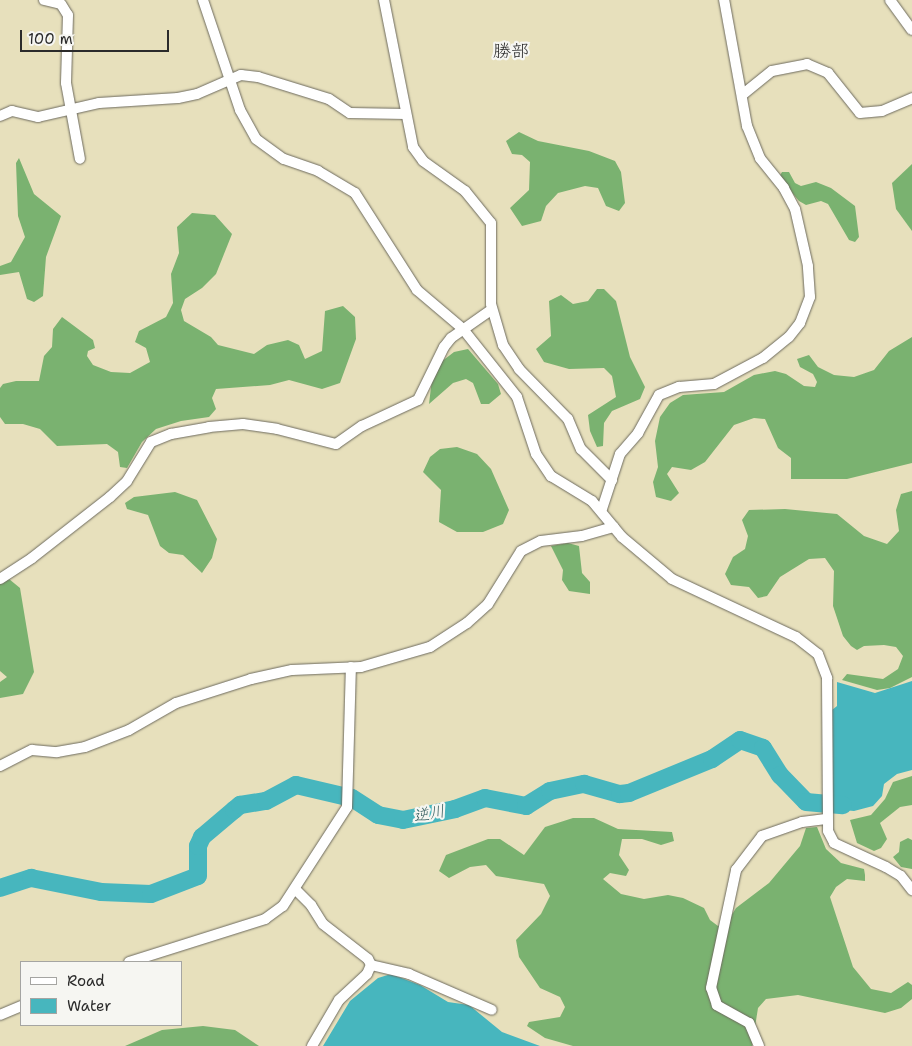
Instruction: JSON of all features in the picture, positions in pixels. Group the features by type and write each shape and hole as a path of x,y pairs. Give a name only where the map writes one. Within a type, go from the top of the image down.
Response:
{"street":[{"path":"44,0 61,4 68,15 66,83 80,159"},
{"path":"203,0 231,78 240,110 256,139 284,159 325,175 355,193 417,290 463,329 517,397 542,465 551,476 602,509 614,527 636,551 672,579 796,636 818,654 827,678 826,811 834,843 894,872 912,890"},
{"path":"384,0 408,132 417,154 465,191 491,223 491,310 510,357 565,415 581,449 612,480"},
{"path":"602,509 620,454 642,427 659,395 679,387 714,384 754,364 789,338 807,309 810,280 795,209 784,188 760,158 747,126 724,0"},
{"path":"890,0 912,30"},
{"path":"742,95 772,71 807,64 828,73 860,113 882,111 912,98"},
{"path":"0,116 12,111 38,117 99,103 178,98 197,94 241,75 266,79 329,99 350,113 406,114"},
{"path":"0,579 32,558 110,497 127,481 151,442 171,434 208,427 243,424 277,429 336,444 362,426 418,400 444,347 463,329 491,310"},
{"path":"0,766 32,750 57,752 85,747 129,730 176,703 251,679 292,670 350,668 442,641 488,604 514,560 530,546 541,541 582,536 614,527"},
{"path":"132,961 265,919 283,906 347,806 350,668"},
{"path":"759,1046 749,1023 717,1005 711,988 722,922 736,870 762,836 802,822 826,811"},
{"path":"294,889 311,904 323,924 371,965 409,974 492,1010"},
{"path":"312,1046 339,1000 367,974 371,965"},
{"path":"0,1014 20,1006"}],"green space":[{"path":"519,132 538,141 589,151 615,161 621,172 625,203 619,211 606,206 598,188 585,186 558,193 546,206 541,221 522,226 510,208 529,190 530,162 522,155 512,154 506,141"},
{"path":"19,158 34,194 61,216 46,257 43,296 34,302 27,299 19,272 0,275 0,266 11,262 25,237 18,216 16,163"},
{"path":"912,164 912,231 896,209 892,183"},
{"path":"782,172 789,172 795,183 801,186 816,182 831,188 855,206 859,237 855,242 849,240 828,204 821,201 806,205 799,201 779,177"},
{"path":"192,213 215,215 232,234 216,274 202,288 185,299 181,310 184,321 211,337 218,345 254,354 267,345 288,340 299,345 305,359 322,351 325,311 343,306 355,317 356,339 340,383 322,389 289,380 270,385 216,389 212,398 216,409 209,417 181,421 156,429 142,442 127,468 120,467 118,452 107,444 57,446 40,429 23,424 5,424 0,417 0,388 3,384 16,381 39,381 44,356 52,347 53,329 62,317 93,340 95,348 88,351 87,356 93,365 111,372 130,373 150,362 146,348 135,342 139,331 166,317 173,303 171,274 179,253 177,227"},
{"path":"597,289 604,289 616,301 630,357 645,387 640,399 612,411 604,423 603,446 597,447 590,431 588,415 616,397 612,376 604,368 569,369 544,362 536,349 551,336 549,301 561,295 573,304 588,301"},
{"path":"912,337 912,463 847,479 791,479 791,458 778,448 765,419 754,418 734,425 705,462 691,470 672,467 667,474 679,493 671,501 656,497 653,482 658,467 655,441 660,417 670,403 683,395 724,392 754,375 775,371 786,374 804,386 815,387 817,382 813,374 800,367 797,359 809,355 818,367 834,375 854,377 874,370 889,351"},
{"path":"468,349 498,384 501,394 489,404 481,404 473,383 466,379 453,383 429,404 432,379 441,362 454,352"},
{"path":"457,447 477,454 491,469 509,510 503,524 483,532 457,532 439,522 441,490 423,472 430,457 440,449"},
{"path":"912,491 912,677 890,688 877,690 842,680 847,674 883,679 898,669 903,656 896,647 884,645 864,646 857,650 843,636 833,606 834,571 825,558 809,559 780,577 767,596 758,598 749,587 731,585 725,574 733,557 745,549 748,536 742,520 749,510 785,509 837,514 864,536 887,544 899,531 896,510 901,494"},
{"path":"175,492 197,500 217,539 212,558 202,573 183,555 169,553 160,546 148,515 127,509 125,503 134,497"},
{"path":"568,543 579,546 582,573 590,582 590,594 569,591 562,580 563,570 551,546"},
{"path":"9,579 20,588 34,672 23,694 0,698 0,682 7,677 0,671 0,584"},
{"path":"912,776 912,805 900,807 880,823 887,839 881,848 874,851 857,843 850,820 871,815 885,799 893,782"},
{"path":"573,818 594,818 618,829 672,832 674,841 661,845 642,839 622,839 619,855 629,870 626,876 610,873 603,879 621,894 644,899 668,895 683,898 704,908 710,920 718,926 728,921 736,908 769,883 800,846 806,828 817,827 826,849 841,863 864,869 865,881 847,879 836,887 830,897 853,967 871,989 891,993 908,982 912,985 912,999 901,1008 885,1013 798,995 766,999 758,1008 752,1046 573,1046 545,1038 527,1026 529,1022 560,1017 565,1007 560,997 540,988 519,957 516,940 541,914 550,896 544,884 496,876 486,865 470,867 449,878 439,871 446,855 488,839 500,839 524,855 545,827"},
{"path":"908,838 912,840 912,869 901,867 893,857 899,852 900,842"},
{"path":"203,1026 235,1030 259,1046 125,1046 162,1030"}],"water":[{"path":"912,681 912,770 897,774 884,784 882,796 873,806 854,811 832,809 832,710 837,706 837,682 875,693"},
{"path":"391,974 420,985 448,1002 469,1005 502,1032 540,1046 323,1046 350,1001 378,978"}],"waterway":[{"name":"逆川","path":"0,888 31,878 101,892 151,894 198,876 198,846 202,837 240,805 266,801 296,785 352,798 378,815 403,820 455,809 485,798 526,806 550,791 584,784 620,794 629,793 712,759 740,740 763,748 780,775 806,802 843,805"}],"district":[{"name":"勝部","path":"511,51"}]}
